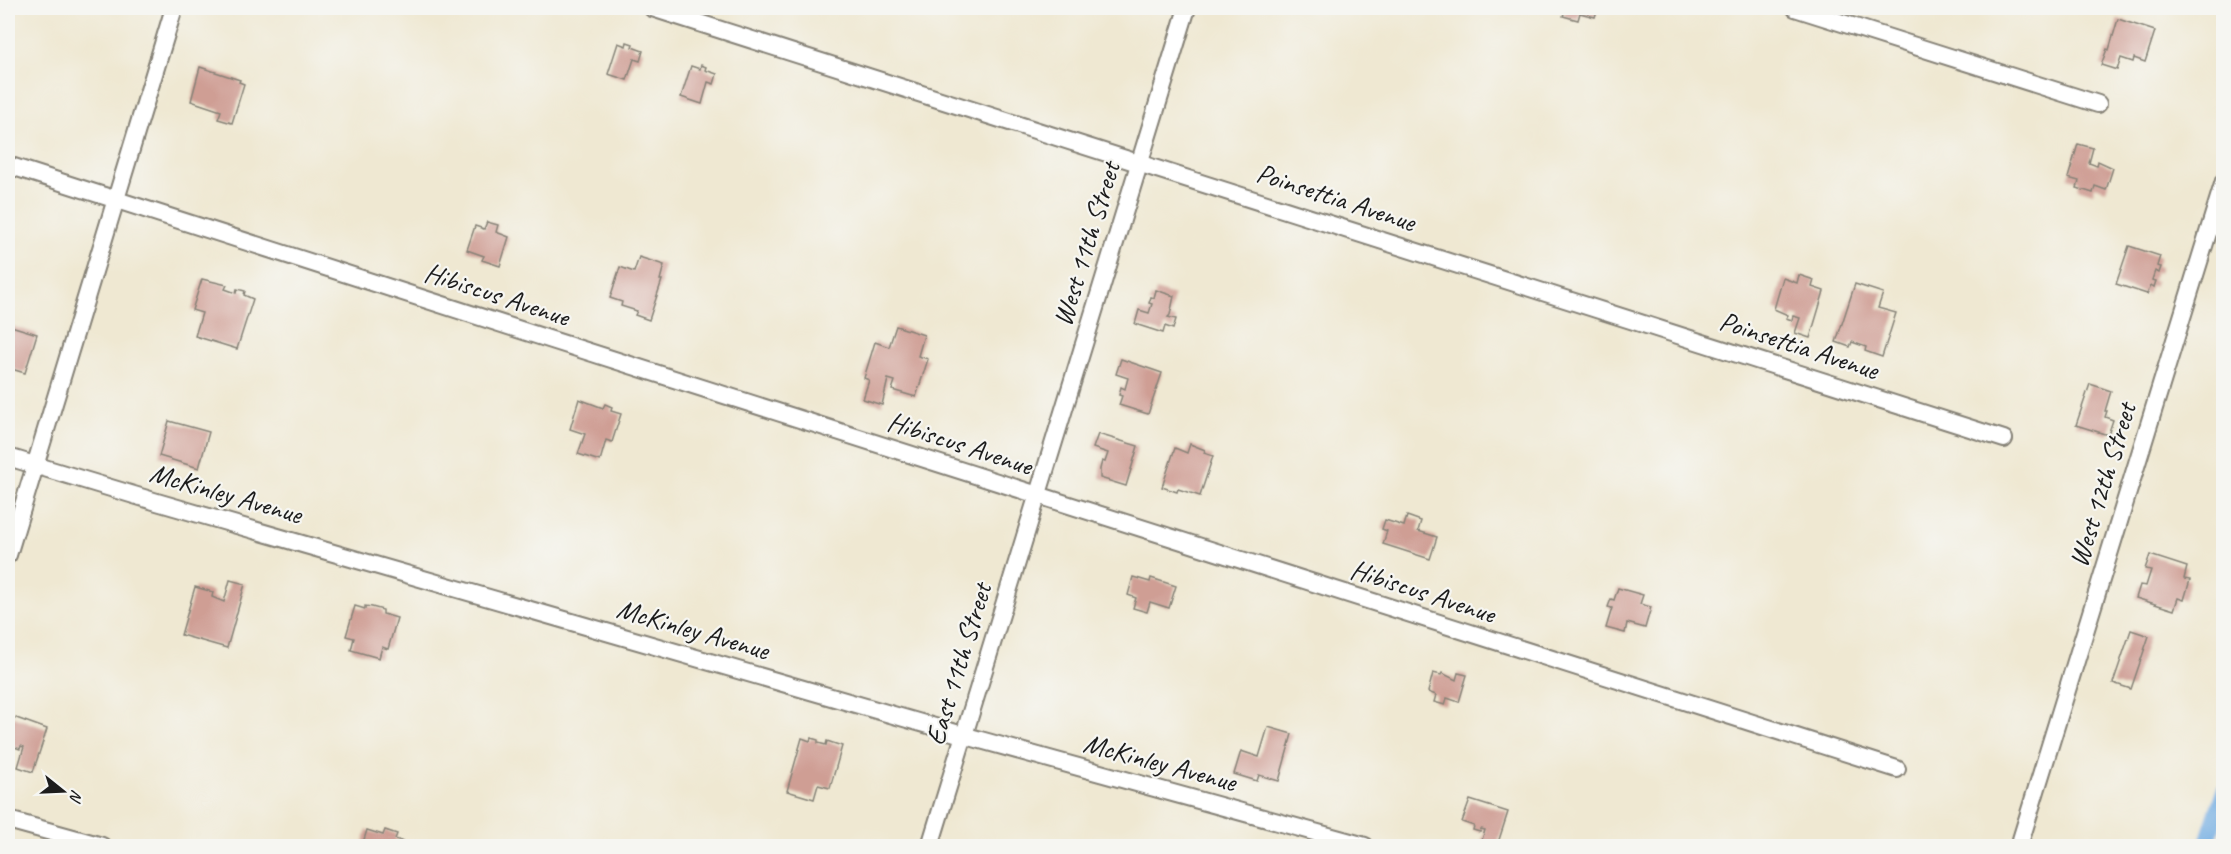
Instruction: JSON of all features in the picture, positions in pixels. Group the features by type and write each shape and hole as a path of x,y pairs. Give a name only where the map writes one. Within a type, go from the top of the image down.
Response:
{"street":[{"path":"8,555 174,8"},
{"name":"Poinsettia Avenue","path":"652,8 2004,439"},
{"name":"West 11th Street","path":"1037,496 1187,8"},
{"path":"1794,8 2098,104"},
{"name":"Hibiscus Avenue","path":"8,165 1897,770"},
{"name":"West 12th Street","path":"2019,846 2223,181"},
{"name":"McKinley Avenue","path":"8,457 966,736 1365,846"},
{"name":"East 11th Street","path":"930,846 966,736 1037,496"},
{"path":"8,820 102,846"}],"building":[{"path":"1566,8 1598,8 1595,17 1580,13 1578,20 1563,16"},
{"path":"2118,19 2155,31 2145,62 2134,58 2133,62 2121,58 2117,70 2101,65 2107,49 2109,50"},
{"path":"627,42 633,44 632,47 643,51 640,61 634,59 627,80 608,74 618,43 626,46"},
{"path":"701,65 706,67 705,70 717,74 714,84 708,82 702,104 681,97 691,66 700,69"},
{"path":"200,67 240,80 239,82 244,84 232,123 218,119 221,111 191,101"},
{"path":"2078,144 2093,148 2089,163 2097,166 2098,161 2113,168 2106,190 2095,186 2093,193 2077,188 2079,181 2068,178"},
{"path":"487,222 498,225 496,232 509,237 500,266 482,260 484,256 467,250 475,226 484,229"},
{"path":"2129,246 2160,256 2157,266 2161,267 2159,273 2155,271 2152,280 2156,281 2154,287 2151,285 2147,294 2116,284"},
{"path":"639,257 664,265 660,280 662,280 649,320 635,315 637,311 621,306 622,302 610,298 620,267 634,272"},
{"path":"1799,275 1814,280 1812,287 1824,291 1810,338 1795,333 1800,318 1793,316 1792,320 1786,318 1788,315 1774,309 1783,278 1797,283"},
{"path":"202,279 227,285 225,289 236,293 237,289 245,291 244,295 253,299 237,349 195,336 202,313 192,310"},
{"path":"1855,284 1883,293 1878,308 1896,313 1882,357 1865,351 1866,347 1852,342 1850,347 1836,342"},
{"path":"1156,290 1174,296 1168,317 1176,319 1173,329 1165,326 1163,333 1135,324 1139,310 1149,313 1152,304 1149,303 1151,297 1154,298"},
{"path":"11,326 37,334 25,373 8,368 12,352 8,350"},
{"path":"896,326 924,335 918,356 928,359 916,397 892,390 895,381 888,379 882,405 863,399 869,380 864,378 875,342 889,347"},
{"path":"1121,359 1162,373 1148,414 1119,405 1122,396 1119,395 1121,387 1125,389 1128,378 1116,374"},
{"path":"2090,384 2111,391 2105,411 2107,411 2105,417 2113,420 2108,435 2076,425"},
{"path":"579,399 603,408 605,404 612,407 611,411 621,414 612,442 606,440 600,461 578,454 585,434 570,429"},
{"path":"169,421 209,432 199,468 159,456"},
{"path":"1098,434 1138,446 1126,486 1100,478 1102,461 1105,462 1108,453 1093,448"},
{"path":"1190,444 1213,456 1200,496 1162,487 1175,448 1187,453"},
{"path":"1407,516 1421,521 1418,531 1437,537 1430,559 1383,544 1387,531 1382,529 1385,520 1404,526"},
{"path":"2150,555 2187,567 2184,579 2190,580 2184,600 2178,598 2174,610 2136,598 2140,585 2146,586 2151,570 2145,569"},
{"path":"1133,577 1150,582 1151,578 1176,586 1169,608 1150,602 1147,612 1133,608 1136,598 1128,595"},
{"path":"230,580 245,584 227,648 181,635 195,587 213,592 212,597 224,602"},
{"path":"1618,588 1643,595 1640,604 1651,607 1645,628 1627,623 1625,633 1606,628 1612,608 1608,607 1611,599 1614,600"},
{"path":"355,606 383,610 383,614 397,618 388,649 382,647 379,658 351,650 354,638 346,636"},
{"path":"2131,630 2149,636 2131,689 2113,683"},
{"path":"1433,673 1441,675 1442,673 1456,680 1458,673 1467,675 1459,702 1447,698 1445,705 1434,702 1436,695 1428,692"},
{"path":"8,715 47,729 33,772 18,767 24,747 21,746 20,749 9,745"},
{"path":"1268,727 1292,734 1279,781 1259,775 1257,781 1234,774 1241,751 1259,757"},
{"path":"802,738 810,741 811,738 818,740 818,743 826,745 827,741 842,746 830,788 818,785 814,799 787,791"},
{"path":"1470,800 1508,812 1497,846 1481,843 1485,830 1481,829 1480,832 1473,830 1474,826 1462,822"},
{"path":"367,830 383,835 385,830 397,834 395,839 404,842 402,846 362,846"}],"waterway":[{"path":"2206,846 2224,791"}]}
